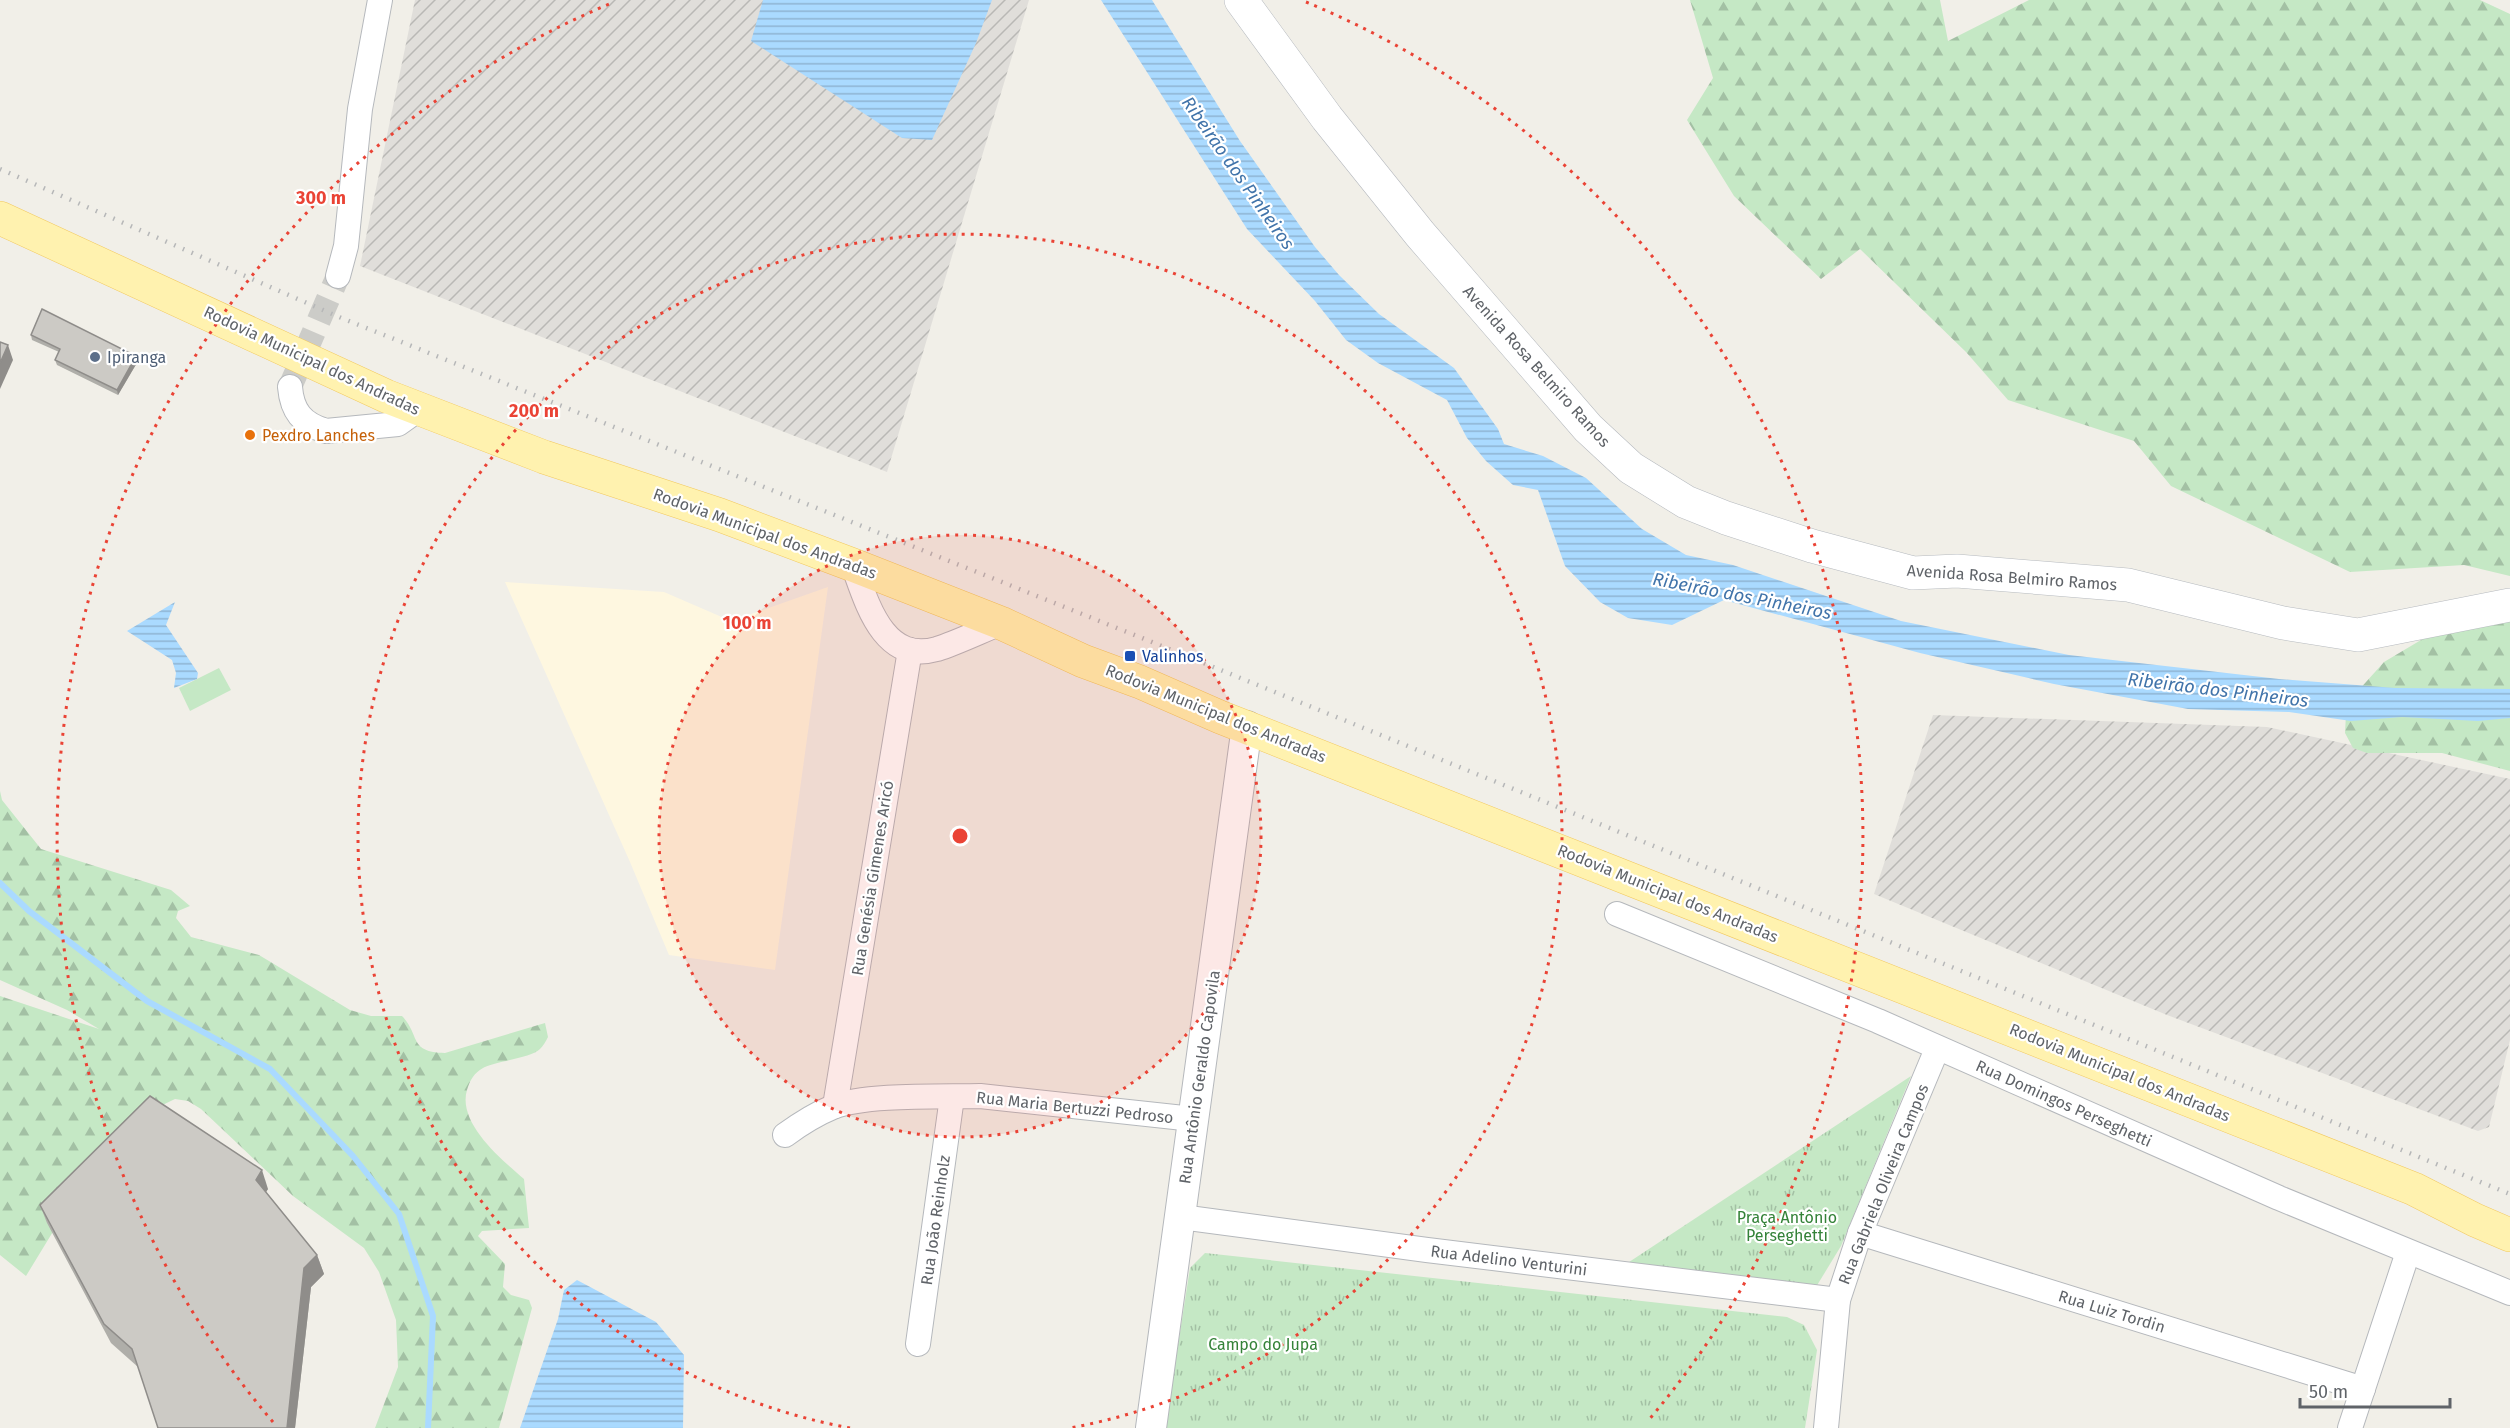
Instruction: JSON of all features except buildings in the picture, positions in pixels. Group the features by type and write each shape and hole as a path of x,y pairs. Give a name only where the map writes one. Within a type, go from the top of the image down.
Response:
{"main road":[{"name":"Avenida Rosa Belmiro Ramos","path":"1241,0 1327,118 1420,234 1588,428 1632,468 1686,502 1726,518 1812,546 1913,573 1968,572 2128,585 2283,623 2358,635 2510,605"},
{"name":"Rodovia Municipal dos Andradas","path":"0,218 419,409 544,457 720,514 853,565 1001,623 1083,661 2437,1199 2510,1220"},
{"name":"Rodovia Municipal dos Andradas","path":"2437,1199 2475,1220 2510,1235"}],"street":[{"path":"338,276 346,246 360,108 380,0"},
{"path":"290,387 292,404 299,415 316,428 326,431 398,424 419,409"},
{"path":"853,565 868,606 880,627 892,642 910,651 936,649 1001,623"},
{"name":"Rua Genésia Gimenes Aricó","path":"835,1106 910,651"},
{"name":"Rua Antônio Geraldo Capovila","path":"1151,1428 1247,726"},
{"name":"Rua Domingos Perseghetti","path":"1617,914 1867,1016 1937,1049 2408,1252 2510,1293"},
{"name":"Rua Gabriela Oliveira Campos","path":"1826,1428 1838,1300 1860,1233 1937,1049"},
{"name":"Rua Maria Bertuzzi Pedroso","path":"785,1135 802,1122 835,1106 872,1100 980,1096 1193,1119"},
{"name":"Rua João Reinholz","path":"918,1344 952,1097"},
{"name":"Rua Adelino Venturini","path":"1181,1217 1427,1250 1838,1300"},
{"name":"Rua Luiz Tordin","path":"1860,1233 2363,1389"},
{"path":"2350,1428 2408,1252"}],"shaded area":[{"path":"415,0 1029,0 887,472 360,266"},
{"path":"505,582 664,592 731,621 828,587 775,970 669,955"},
{"path":"1933,715 2267,727 2510,779 2510,1040 2489,1127 2478,1131 2167,1015 1874,894"}],"green space":[{"path":"1690,0 1940,0 1948,41 2029,0 2480,0 2510,14 2510,576 2464,565 2350,572 2171,486 2134,441 2008,400 1966,352 1860,249 1821,279 1734,196 1687,120 1713,78"},
{"path":"2510,622 2510,771 2442,753 2367,753 2353,748 2345,733 2346,714 2357,692 2384,662 2421,640 2437,625"},
{"path":"219,668 231,690 190,711 179,688"},
{"path":"0,791 2,800 41,849 171,890 190,906 178,911 176,918 191,937 259,955 350,1010 371,1016 402,1016 417,1042 425,1050 445,1053 545,1023 548,1037 540,1049 530,1055 483,1068 473,1077 467,1090 466,1103 475,1128 504,1162 524,1179 529,1228 482,1231 478,1236 505,1264 503,1287 511,1295 529,1300 532,1308 499,1428 375,1428 398,1367 396,1320 379,1272 364,1248 293,1196 201,1109 188,1101 175,1099 150,1111 110,1138 26,1276 0,1255 0,996 99,1029 67,1010 0,980"},
{"name":"Praça Antônio Perseghetti","path":"1911,1076 1841,1246 1816,1287 1620,1268"},
{"name":"Campo do Jupa","path":"1205,1253 1787,1317 1804,1325 1817,1350 1805,1428 1165,1428 1190,1268"}],"water":[{"path":"763,0 992,0 976,43 932,140 902,138 751,41"},
{"name":"Ribeirão dos Pinheiros","path":"1101,0 1152,0 1240,141 1315,247 1339,275 1379,314 1454,368 1498,429 1504,444 1543,456 1586,478 1642,529 1686,555 1733,565 1901,621 2069,655 2279,679 2395,688 2510,689 2510,718 2478,721 2402,717 2351,721 2289,712 2188,709 2054,684 1920,653 1724,600 1672,625 1628,618 1600,602 1565,566 1538,490 1513,485 1486,461 1467,438 1447,400 1378,363 1346,340 1315,301 1247,229"},
{"path":"175,602 166,625 198,673 197,679 174,688 176,673 172,660 127,631"},
{"path":"577,1280 656,1322 684,1355 683,1428 520,1428 558,1319 564,1290"}],"waterway":[{"path":"0,883 29,911 147,1001 270,1069 353,1156 399,1214 433,1316 428,1428"}],"tunnel":[{"path":"290,387 338,276"}],"railway":[{"path":"0,169 339,317 1142,638 2510,1194"}],"place":[{"name":"Ipiranga","path":"95,357"},
{"name":"Pexdro Lanches","path":"250,435"},
{"name":"Valinhos","path":"1130,656"}]}
